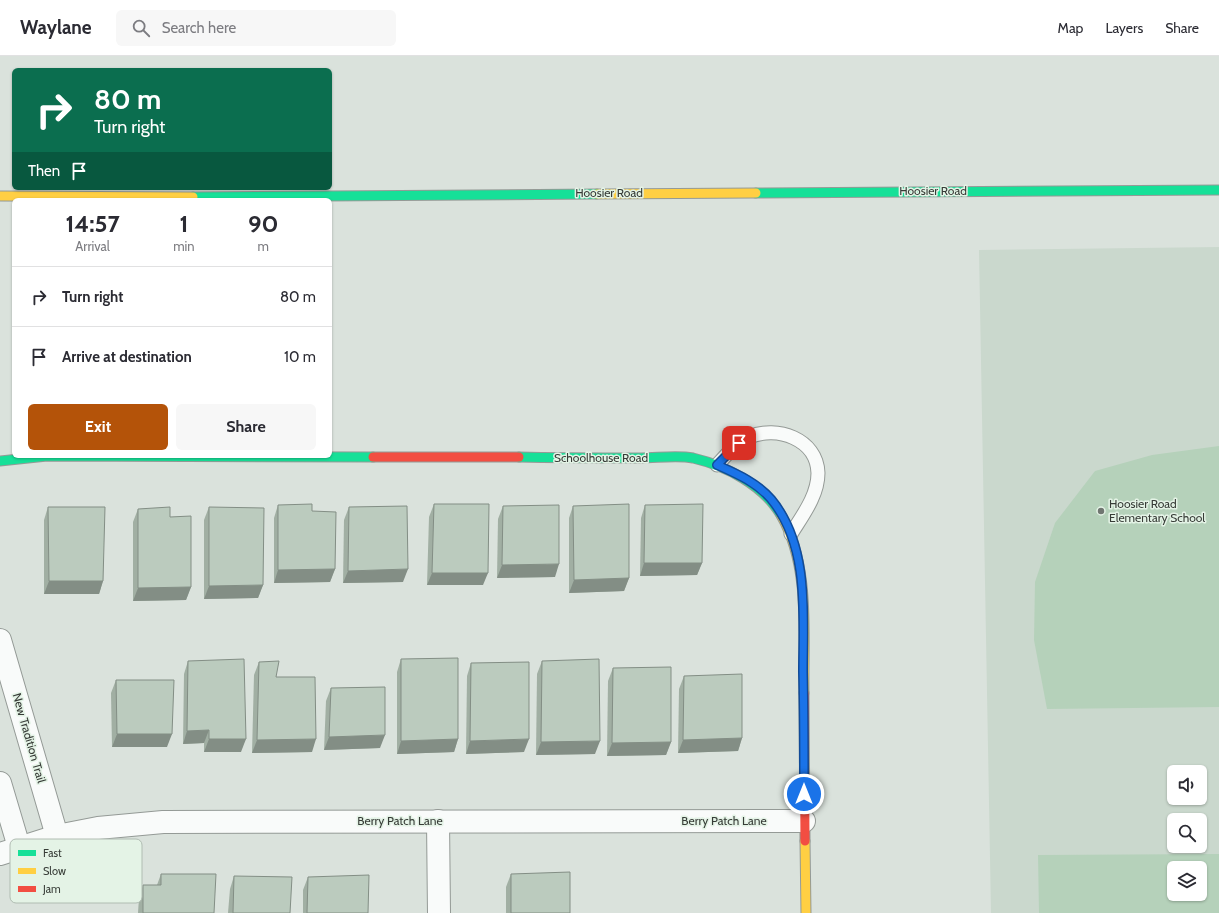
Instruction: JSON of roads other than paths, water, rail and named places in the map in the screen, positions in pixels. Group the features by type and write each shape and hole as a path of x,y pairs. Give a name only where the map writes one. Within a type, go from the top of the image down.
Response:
{"street":[{"name":"Hoosier Road","path":"0,196 215,197 1219,190"},
{"name":"Schoolhouse Road","path":"332,457 692,458 717,465 758,486 771,500 791,534 799,564 803,598 806,913"},
{"name":"Schoolhouse Road","path":"0,461 28,458"},
{"name":"New Tradition Trail","path":"0,640 58,836"},
{"path":"0,783 10,851"},
{"path":"438,821 439,913"},
{"name":"Berry Patch Lane","path":"48,839 100,827 163,822 804,821"}],"lane":[{"path":"717,465 739,443 750,437 779,433 793,436 802,442 815,458 818,473 812,498 791,534"}],"place":[{"name":"Hoosier Road Elementary School","path":"1101,511"}]}
